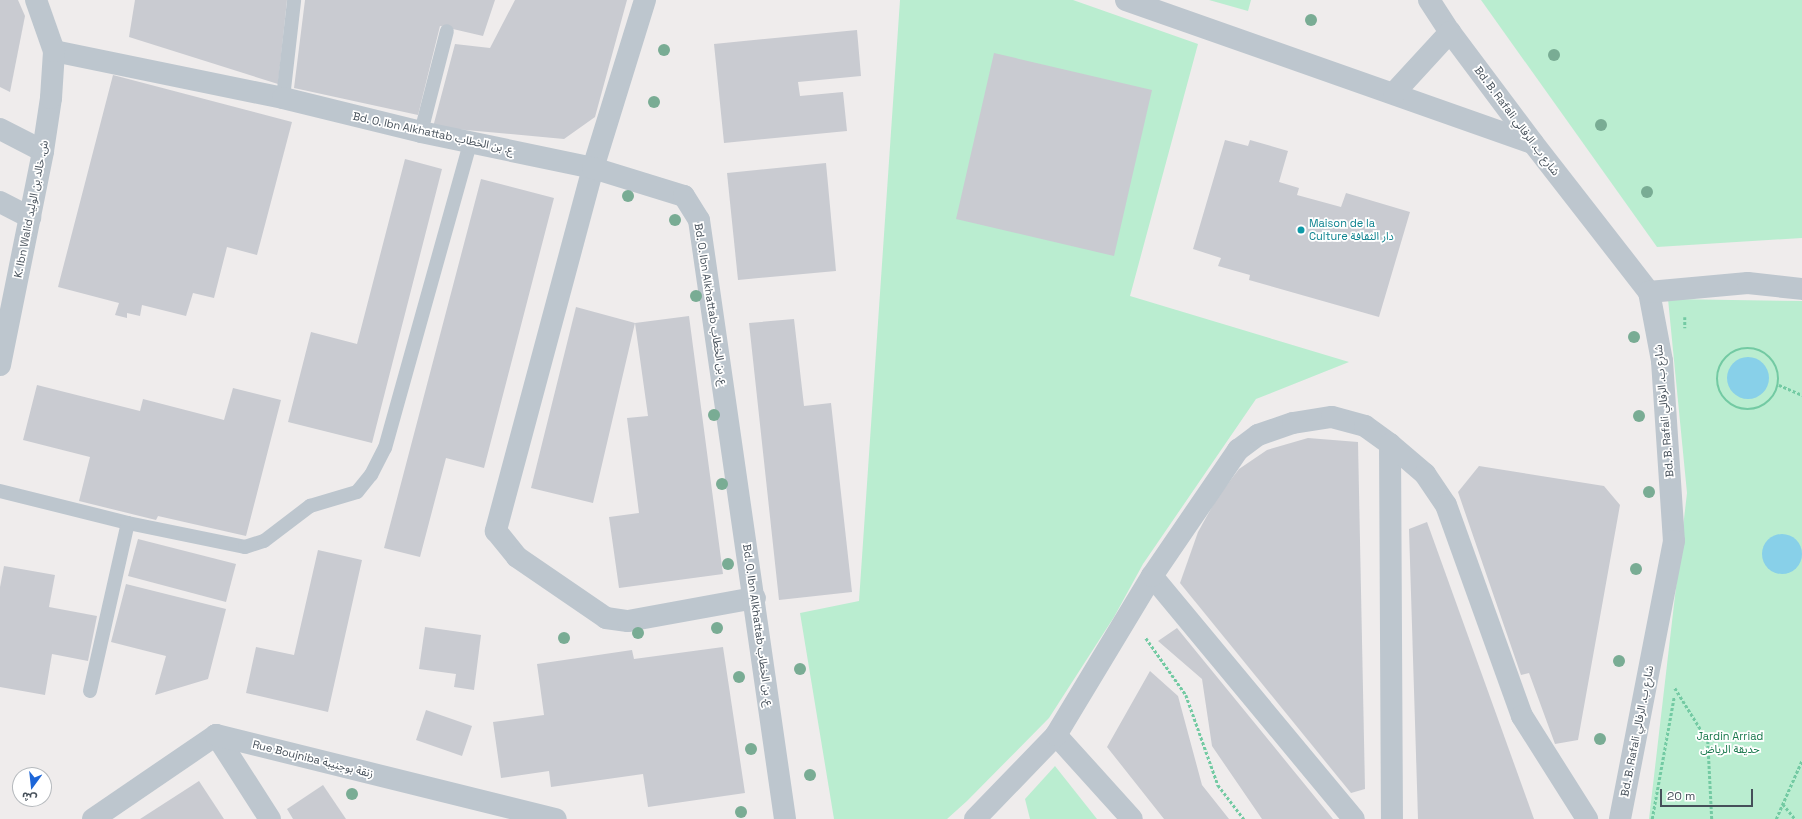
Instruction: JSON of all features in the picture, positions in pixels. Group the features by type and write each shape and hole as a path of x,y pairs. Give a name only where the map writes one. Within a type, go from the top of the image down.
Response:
{"street":[{"path":"36,0 54,51"},
{"path":"645,0 593,168 496,531 517,556 606,618 628,621 755,598"},
{"path":"1126,0 1533,143"},
{"name":"Bd. B. Rafali شارع ب. الرفالي","path":"1429,0 1450,32 1533,143 1649,292 1662,361 1674,542 1620,819"},
{"path":"1394,93 1450,32"},
{"name":"Bd. O. Ibn Alkhattab ع. بن الخطاب","path":"54,51 283,98 421,132 471,141 593,168 684,196 699,220 755,598 785,819"},
{"name":"K. Ibn Walid ش. خالد بن الوليد","path":"0,365 43,151 54,51"},
{"path":"0,128 43,151"},
{"path":"0,202 30,217"},
{"path":"1649,292 1748,283 1802,289"},
{"path":"975,819 1056,735 1130,615 1152,576 1238,450 1258,435 1293,423 1332,417 1365,426 1390,444 1425,474 1446,506 1522,716 1587,819"},
{"path":"1390,444 1392,819"},
{"path":"1152,576 1354,819"},
{"path":"93,819 216,735 270,819"},
{"name":"Rue Boujniba زنقة بوجنيبة","path":"216,735 556,819"},
{"path":"1056,735 1132,819"}],"lane":[{"path":"283,98 294,1"},
{"path":"421,132 447,31"},
{"path":"0,491 128,523 245,547 264,541 310,506 356,492 371,475 385,448 471,141"},
{"path":"90,691 128,523"}],"path":[{"path":"1741,348 1753,348 1765,352 1774,361 1778,372 1779,384 1774,396 1766,405 1755,410 1743,410 1731,405 1722,397 1718,386 1717,373 1722,362 1730,353 1741,348"},
{"path":"1779,384 1802,395"},
{"path":"1130,615 1186,695 1218,785 1244,819"},
{"path":"1675,688 1708,741 1712,819"},
{"path":"1776,819 1802,760"},
{"path":"1783,804 1795,819"}],"green space":[{"path":"900,0 1073,0 1198,44 1130,296 1349,362 1256,399 1143,564 1114,617 1049,718 967,801 947,819 834,819 800,613 859,601"},
{"path":"1209,0 1251,0 1248,11"},
{"path":"1481,0 1802,0 1802,238 1657,247"},
{"name":"Jardin Arriad حديقة الرياض","path":"1668,299 1802,301 1802,819 1649,819 1687,493"},
{"path":"1055,766 1097,819 1030,819 1025,799"}],"water":[{"path":"1748,357 1763,363 1769,378 1763,393 1748,399 1733,393 1727,378 1733,363"},
{"path":"1786,534 1793,537 1799,543 1802,554 1801,562 1793,571 1786,574 1778,574 1771,571 1763,562 1762,550 1765,543 1774,535"}],"building":[{"path":"0,0 18,0 25,16 10,92 0,87"},
{"path":"135,0 287,0 278,84 129,37"},
{"path":"305,0 495,0 483,36 440,26 418,115 294,88"},
{"path":"515,0 627,0 595,117 564,139 433,127 455,44 490,48"},
{"path":"857,30 861,76 798,82 800,96 843,92 847,131 724,143 714,44"},
{"path":"994,53 1152,90 1114,256 956,219"},
{"path":"113,75 292,122 257,255 227,247 214,298 193,293 186,316 142,305 140,316 127,313 127,318 115,315 119,303 58,287"},
{"name":"Maison de la Culture دار الثقافة","path":"1225,140 1248,146 1250,140 1288,151 1279,182 1299,188 1297,195 1341,207 1346,193 1410,212 1379,317 1249,280 1250,275 1218,266 1221,258 1193,249"},
{"path":"405,159 442,169 372,443 288,422 311,332 357,344"},
{"path":"826,163 836,271 738,280 727,173"},
{"path":"481,179 554,198 484,468 446,458 420,557 384,548"},
{"path":"576,307 635,323 593,503 531,488"},
{"path":"689,316 723,574 619,588 609,517 639,513 627,418 648,416 635,323"},
{"path":"794,319 804,406 831,403 852,592 779,600 749,323"},
{"path":"37,385 140,411 143,399 224,420 233,388 281,400 246,536 158,516 156,520 79,501 90,457 23,440"},
{"path":"1308,438 1358,442 1365,789 1351,793 1180,583 1198,532 1217,498 1239,469 1267,450"},
{"path":"1479,466 1604,486 1620,505 1578,740 1555,744 1529,673 1521,675 1458,492"},
{"path":"1427,522 1534,819 1418,819 1409,529"},
{"path":"138,539 236,564 226,602 128,576"},
{"path":"318,550 362,560 328,712 246,693 256,647 294,655"},
{"path":"4,566 55,575 49,607 97,616 88,661 52,654 45,695 0,687 0,587"},
{"path":"126,584 226,609 208,679 155,695 166,656 111,642"},
{"path":"425,627 481,635 474,690 454,687 456,674 419,669"},
{"path":"1177,628 1333,819 1262,819 1212,746 1202,679 1158,641"},
{"path":"723,647 745,793 648,807 643,774 551,787 549,771 501,778 493,722 544,715 537,664 632,650 634,659"},
{"path":"1150,671 1178,696 1202,785 1229,819 1164,819 1107,747"},
{"path":"426,710 472,726 462,756 416,740"},
{"path":"199,781 224,819 140,819"},
{"path":"323,785 346,819 293,819 287,809"}],"place":[{"name":"Maison de la Culture دار الثقافة","path":"1301,230"}]}
